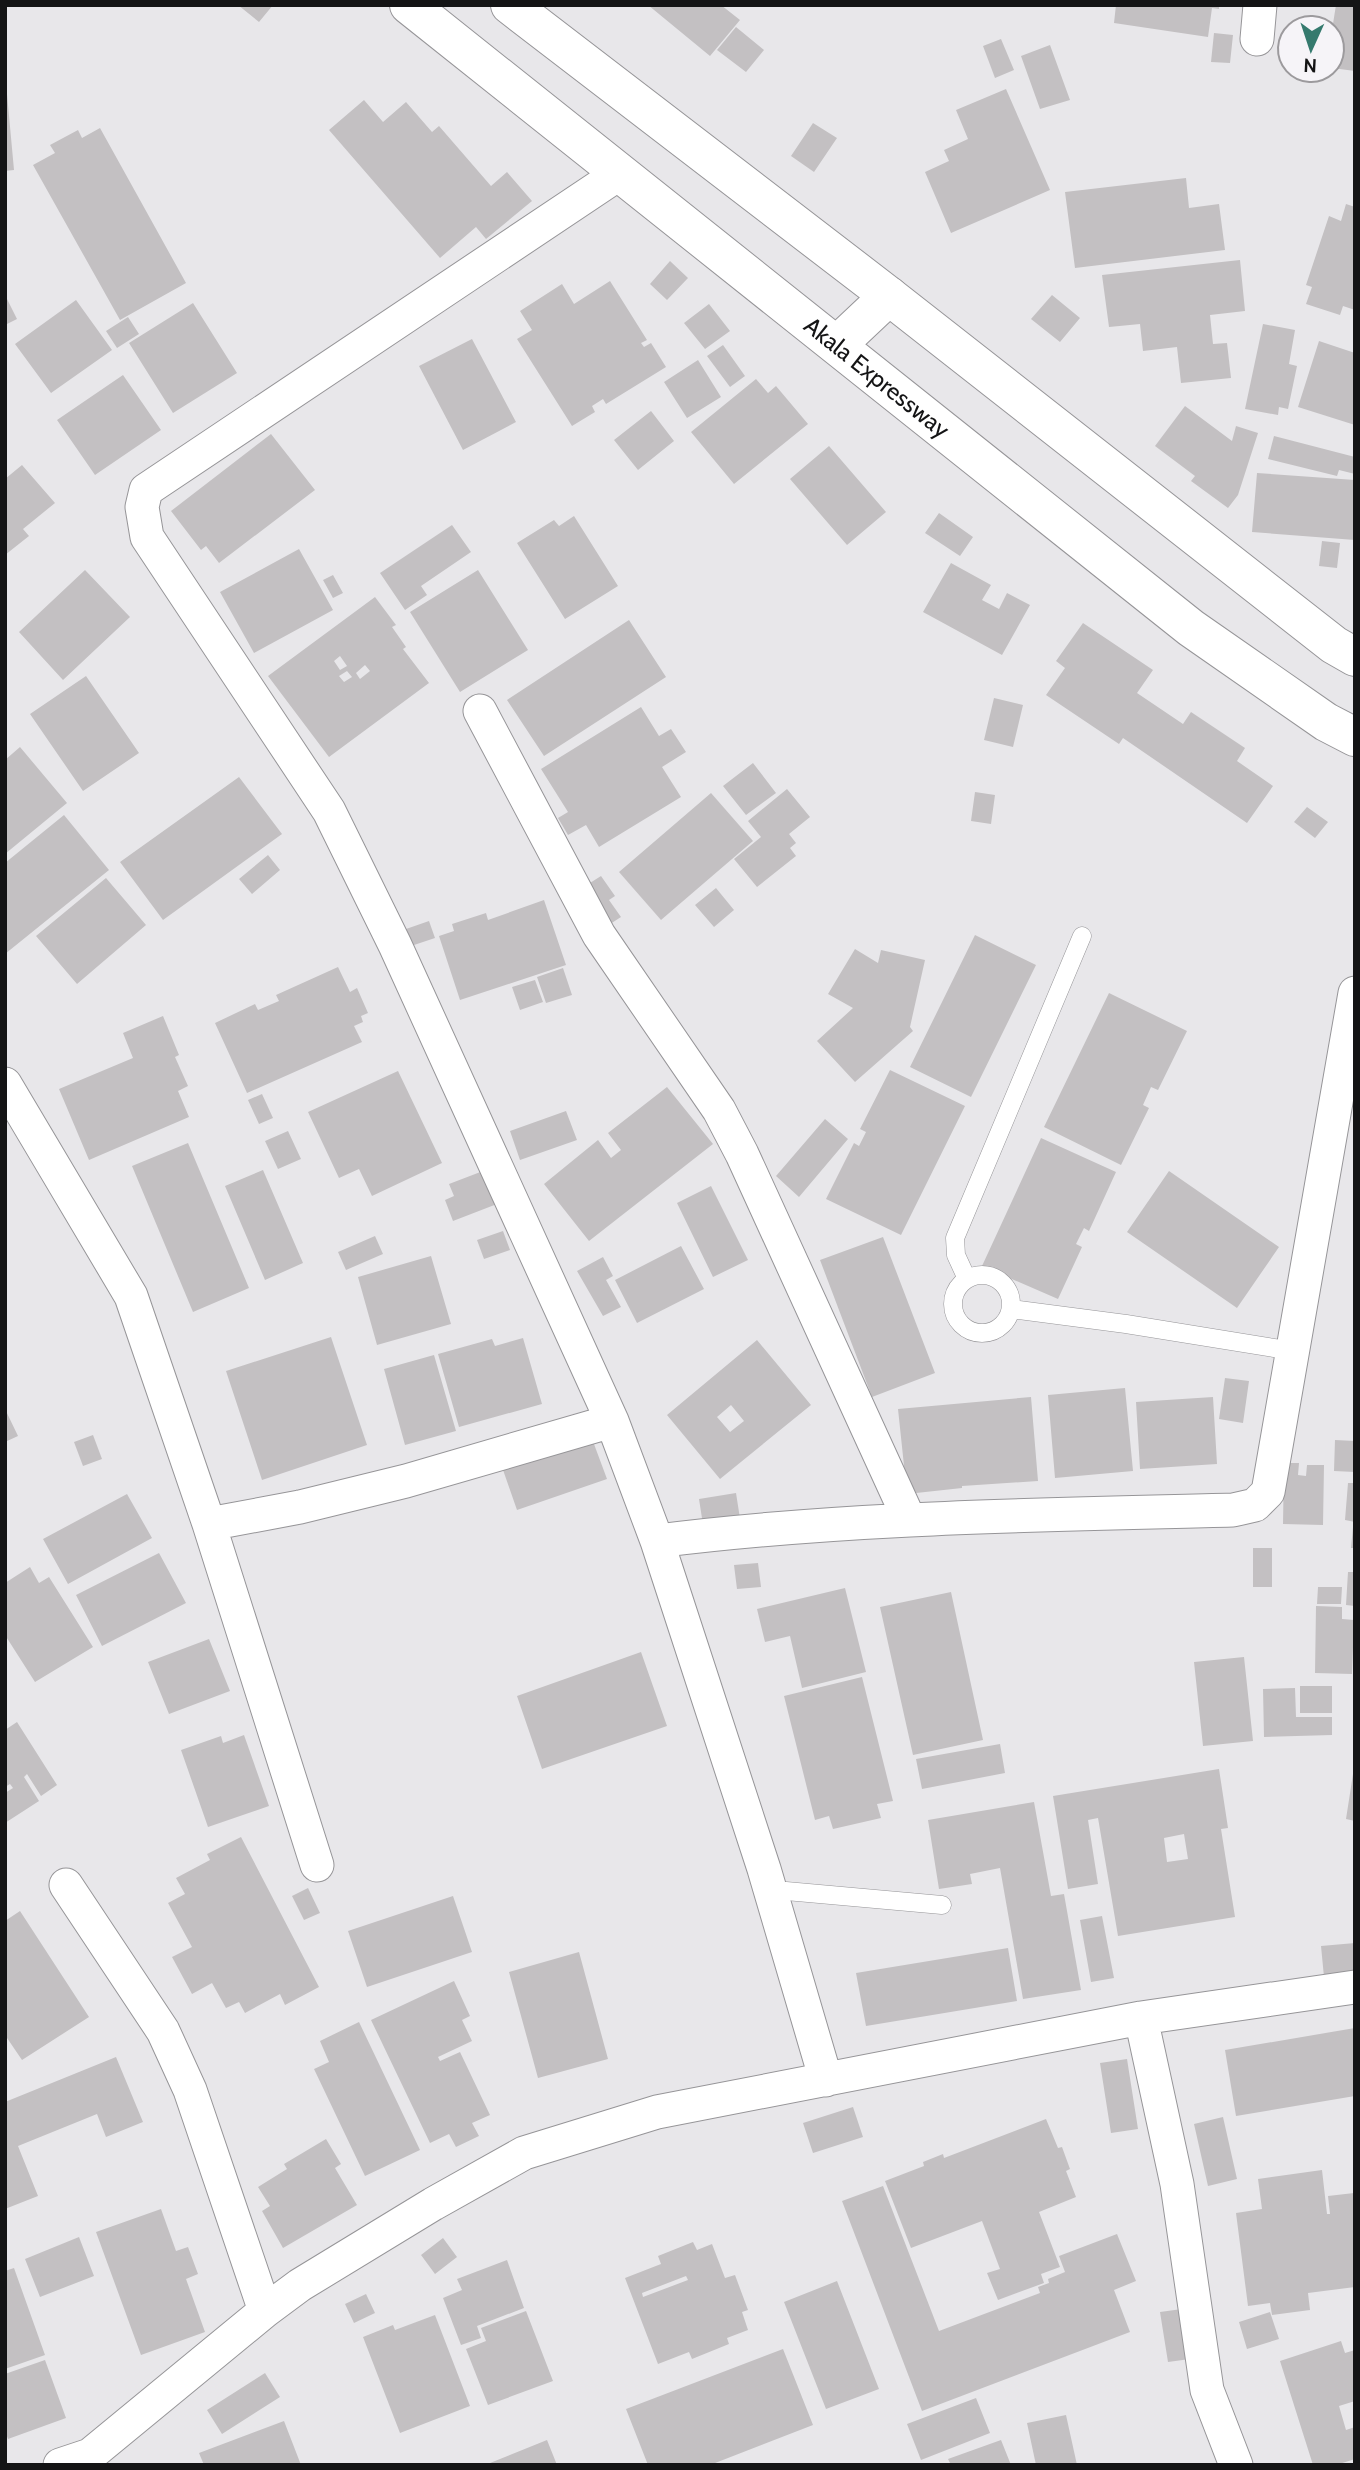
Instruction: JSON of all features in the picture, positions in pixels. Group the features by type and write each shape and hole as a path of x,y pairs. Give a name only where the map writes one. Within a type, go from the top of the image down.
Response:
{"main road":[{"name":"Akala Expressway","path":"409,5 1191,628 1326,722 1355,737"},
{"path":"510,5 889,296 1334,646 1355,657"},
{"path":"836,345 889,296"}],"street":[{"path":"1257,38 1260,5"},
{"path":"620,173 146,490 142,506 147,537 329,811 395,945 612,1421 657,1541 771,1892 826,2080"},
{"path":"480,711 599,935 719,1110 742,1154 909,1519"},
{"path":"657,1541 754,1529 909,1519 1233,1510 1255,1505 1268,1492 1355,993"},
{"path":"5,1084 131,1296 209,1524 317,1865"},
{"path":"209,1524 300,1507 406,1481 612,1421"},
{"path":"66,1885 163,2031 190,2090 265,2311"},
{"path":"60,2465 90,2455 300,2284 524,2154 657,2112 1141,2018 1355,1987"},
{"path":"1141,2018 1177,2184 1207,2390 1236,2465"}],"lane":[{"path":"967,1279 956,1255 955,1238 1082,936"},
{"path":"980,1275 993,1277 1004,1284 1010,1296 1011,1309 1006,1321 996,1330 984,1334 971,1332 960,1324 953,1312 953,1300 958,1288 967,1279 980,1275"},
{"path":"1011,1309 1126,1324 1293,1351"},
{"path":"771,1892 786,1891 942,1905"}],"building":[{"path":"238,5 273,5 259,22"},
{"path":"648,5 721,5 740,20 710,56"},
{"path":"1116,5 1219,5 1219,9 1212,8 1208,37 1114,23"},
{"path":"1336,5 1355,5 1355,71 1346,70 1346,14 1335,14"},
{"path":"736,27 764,50 746,72 717,50"},
{"path":"1214,33 1233,35 1230,63 1211,62"},
{"path":"1001,39 1014,70 995,78 983,46"},
{"path":"1050,45 1070,100 1040,109 1021,56"},
{"path":"1006,89 1050,190 951,233 925,172 949,161 944,150 968,139 956,110"},
{"path":"5,94 14,170 5,171"},
{"path":"364,100 383,122 406,102 432,132 439,126 491,186 507,172 532,201 486,239 476,227 440,258 329,130"},
{"path":"813,123 837,138 814,172 791,156"},
{"path":"100,128 186,283 120,320 33,165 55,153 50,145 78,130 82,138"},
{"path":"1186,178 1189,208 1219,204 1225,250 1075,268 1065,192"},
{"path":"1346,204 1355,207 1355,310 1343,306 1340,315 1306,304 1312,287 1306,285 1329,216 1341,221"},
{"path":"1240,260 1245,311 1210,315 1213,344 1227,343 1231,378 1181,383 1177,347 1143,351 1140,324 1109,327 1102,275"},
{"path":"670,261 688,278 667,300 650,284"},
{"path":"610,281 647,340 641,343 644,347 651,343 666,367 606,404 603,399 592,406 595,412 572,426 517,339 532,330 520,311 562,284 574,304"},
{"path":"5,295 17,319 5,325"},
{"path":"1052,295 1080,318 1060,342 1031,319"},
{"path":"76,300 112,350 51,393 15,344"},
{"path":"193,303 237,373 173,413 129,343"},
{"path":"709,304 730,331 705,349 684,323"},
{"path":"128,317 139,334 117,348 106,331"},
{"path":"1263,324 1295,330 1289,364 1297,366 1288,409 1279,407 1278,415 1245,409"},
{"path":"472,339 516,422 463,450 419,366"},
{"path":"1319,341 1355,353 1355,425 1298,407"},
{"path":"723,345 745,376 730,387 707,356"},
{"path":"698,360 721,397 687,418 664,382"},
{"path":"123,375 161,430 95,475 57,420"},
{"path":"756,379 768,393 776,386 808,424 734,484 691,432"},
{"path":"1185,406 1232,441 1236,426 1258,433 1238,495 1228,508 1191,481 1195,476 1155,446"},
{"path":"651,411 674,441 638,470 614,440"},
{"path":"271,434 315,490 219,563 206,546 201,550 171,511"},
{"path":"1274,436 1355,457 1355,474 1339,470 1337,476 1268,459"},
{"path":"829,446 886,512 847,545 790,479"},
{"path":"22,465 55,503 23,529 29,536 5,555 5,479"},
{"path":"1257,473 1355,480 1355,540 1252,532"},
{"path":"939,513 973,537 960,556 925,533"},
{"path":"574,516 618,586 565,619 517,543 554,520 559,526"},
{"path":"452,525 471,552 421,586 427,595 405,610 380,573"},
{"path":"1322,541 1340,543 1337,568 1319,566"},
{"path":"299,549 333,610 254,653 220,592"},
{"path":"951,563 991,585 982,600 999,609 1007,593 1030,605 1002,655 923,612"},
{"path":"85,570 130,617 63,680 19,632"},
{"path":"478,570 528,650 460,692 410,612"},
{"path":"333,575 343,593 333,598 323,580"},
{"path":"375,597 396,625 392,627 406,647 403,649 429,683 329,757 268,676","holes":["340,656 347,666 340,670 334,661","365,665 370,671 360,679 356,673","347,671 352,677 344,682 339,676"]},
{"path":"629,620 666,677 544,756 507,700"},
{"path":"1083,623 1153,670 1137,693 1183,724 1191,712 1245,748 1237,761 1273,786 1247,823 1123,738 1119,744 1046,695 1065,668 1056,661"},
{"path":"86,676 139,753 83,791 30,714"},
{"path":"994,698 1023,705 1013,747 984,740"},
{"path":"641,707 659,736 671,729 686,752 662,767 681,797 599,847 586,825 568,835 558,818 568,812 541,769"},
{"path":"20,747 67,803 5,854 5,760"},
{"path":"753,763 776,793 746,815 723,786"},
{"path":"239,777 282,834 163,920 120,862"},
{"path":"787,789 810,817 789,834 796,843 790,848 796,856 757,887 734,859 761,837 748,821"},
{"path":"975,792 995,795 991,824 971,821"},
{"path":"711,793 753,841 661,920 619,872"},
{"path":"1307,807 1328,822 1315,838 1294,822"},
{"path":"64,815 109,870 5,954 5,863"},
{"path":"268,855 280,870 252,894 239,879"},
{"path":"601,876 615,896 609,900 621,917 607,926 582,888"},
{"path":"106,878 146,925 77,984 36,936"},
{"path":"716,888 734,910 714,927 695,905"},
{"path":"544,900 566,965 460,1000 439,936 454,931 452,924 486,913 488,920"},
{"path":"429,921 435,938 411,946 406,929"},
{"path":"975,935 1036,965 971,1097 910,1067"},
{"path":"855,949 878,963 881,950 925,960 910,1027 913,1031 855,1082 817,1041 853,1008 828,994"},
{"path":"338,967 350,992 357,988 368,1013 361,1016 363,1022 354,1026 362,1042 247,1093 215,1023 255,1004 258,1010 279,1001 276,995"},
{"path":"563,968 572,995 546,1003 537,977"},
{"path":"535,980 543,1002 520,1010 512,987"},
{"path":"1109,993 1187,1031 1158,1090 1151,1087 1143,1105 1149,1108 1121,1165 1044,1127"},
{"path":"163,1016 179,1055 175,1057 188,1086 178,1091 189,1117 89,1160 59,1089 133,1058 123,1033"},
{"path":"890,1070 965,1106 901,1235 826,1199 854,1143 859,1146 866,1132 860,1129"},
{"path":"398,1071 442,1163 372,1196 359,1169 339,1178 308,1112"},
{"path":"667,1087 713,1144 589,1241 544,1184 598,1140 611,1158 621,1150 608,1133"},
{"path":"262,1094 273,1118 259,1124 248,1100"},
{"path":"566,1111 577,1140 520,1160 510,1131"},
{"path":"825,1119 848,1139 799,1197 776,1176"},
{"path":"288,1131 301,1159 278,1169 265,1141"},
{"path":"1041,1138 1116,1172 1089,1231 1084,1228 1076,1244 1082,1247 1058,1299 982,1266"},
{"path":"188,1143 249,1288 193,1312 132,1166"},
{"path":"263,1170 303,1263 265,1280 225,1186"},
{"path":"483,1171 497,1204 453,1221 445,1200 454,1196 449,1184"},
{"path":"1169,1171 1279,1247 1237,1308 1127,1232"},
{"path":"711,1186 748,1260 713,1277 677,1203"},
{"path":"503,1231 510,1250 484,1259 477,1240"},
{"path":"375,1236 383,1254 346,1270 338,1252"},
{"path":"883,1237 935,1373 872,1397 820,1260"},
{"path":"681,1246 704,1289 637,1323 615,1280"},
{"path":"431,1256 451,1324 377,1345 358,1277"},
{"path":"603,1257 613,1276 606,1280 621,1307 603,1316 577,1271"},
{"path":"331,1337 367,1445 262,1480 226,1371"},
{"path":"523,1338 542,1404 459,1427 438,1354 492,1339 495,1346"},
{"path":"757,1340 811,1405 720,1479 667,1415","holes":["731,1405 744,1421 730,1432 717,1417"]},
{"path":"434,1355 456,1431 405,1445 384,1369"},
{"path":"1225,1378 1249,1381 1243,1423 1219,1419"},
{"path":"1125,1388 1133,1471 1055,1478 1048,1395"},
{"path":"1031,1397 1038,1481 962,1486 907,1494 898,1409"},
{"path":"1213,1397 1217,1464 1140,1469 1136,1402"},
{"path":"5,1409 18,1436 5,1442"},
{"path":"93,1435 102,1459 83,1466 74,1442"},
{"path":"591,1436 607,1479 517,1510 502,1467"},
{"path":"1335,1440 1355,1441 1355,1472 1334,1471"},
{"path":"1284,1463 1299,1463 1298,1475 1306,1476 1307,1465 1324,1465 1323,1525 1283,1524"},
{"path":"1348,1483 1355,1483 1355,1522 1345,1520"},
{"path":"736,1493 741,1525 704,1531 699,1499"},
{"path":"127,1494 152,1538 68,1584 43,1539"},
{"path":"1353,1527 1355,1548 1351,1548"},
{"path":"1253,1548 1272,1548 1272,1587 1253,1587"},
{"path":"159,1553 186,1603 102,1646 76,1595"},
{"path":"758,1563 761,1587 737,1589 734,1565"},
{"path":"30,1567 39,1583 49,1577 93,1647 35,1682 5,1635 5,1583"},
{"path":"1348,1572 1355,1572 1355,1606 1346,1605"},
{"path":"1318,1587 1342,1587 1341,1604 1317,1604"},
{"path":"845,1588 866,1672 802,1688 790,1636 765,1642 757,1609"},
{"path":"951,1592 983,1740 913,1755 880,1607"},
{"path":"1316,1606 1342,1607 1342,1619 1354,1620 1352,1674 1315,1673"},
{"path":"209,1639 230,1691 169,1714 148,1662"},
{"path":"641,1652 667,1726 542,1769 517,1696"},
{"path":"1244,1657 1253,1741 1203,1746 1194,1662"},
{"path":"862,1677 893,1801 877,1804 881,1818 833,1829 829,1816 815,1820 784,1696"},
{"path":"1300,1686 1332,1686 1332,1713 1300,1713"},
{"path":"1295,1688 1296,1717 1332,1717 1332,1735 1264,1737 1263,1689"},
{"path":"17,1722 57,1785 41,1796 27,1774 24,1777 39,1801 5,1823 5,1793 13,1788 10,1784 5,1787 5,1730"},
{"path":"244,1735 269,1806 208,1827 181,1750 221,1736 223,1743"},
{"path":"1000,1744 1005,1773 922,1789 916,1759"},
{"path":"1219,1769 1228,1828 1221,1829 1235,1917 1118,1936 1098,1818 1088,1820 1098,1884 1068,1889 1053,1796","holes":["1184,1834 1188,1859 1167,1862 1164,1838"]},
{"path":"1355,1774 1355,1821 1346,1819"},
{"path":"1034,1802 1051,1896 1064,1894 1081,1990 1023,1999 1000,1868 970,1874 972,1884 939,1889 928,1820"},
{"path":"241,1837 319,1987 285,2005 280,1994 245,2013 239,2002 226,2008 212,1983 192,1994 172,1957 192,1947 168,1903 185,1894 176,1878 210,1860 207,1854"},
{"path":"308,1888 320,1913 304,1920 292,1896"},
{"path":"453,1896 472,1952 367,1987 348,1931"},
{"path":"20,1911 89,2017 22,2060 5,2035 5,1921"},
{"path":"1102,1916 1114,1978 1091,1982 1080,1920"},
{"path":"1355,1943 1355,1974 1324,1977 1321,1946"},
{"path":"1008,1948 1017,2001 866,2026 856,1973"},
{"path":"579,1952 608,2059 538,2078 509,1972"},
{"path":"454,1981 470,2016 462,2020 472,2041 438,2057 440,2061 460,2052 490,2115 472,2123 479,2136 456,2147 449,2134 430,2143 371,2020"},
{"path":"359,2022 420,2150 365,2176 314,2069 329,2062 320,2041"},
{"path":"1355,2028 1355,2096 1236,2116 1225,2050"},
{"path":"116,2057 143,2122 106,2137 97,2114 18,2146 38,2196 5,2209 5,2102"},
{"path":"1127,2059 1138,2129 1111,2133 1100,2063"},
{"path":"853,2107 863,2137 813,2153 803,2123"},
{"path":"1223,2117 1237,2179 1208,2186 1194,2124"},
{"path":"1046,2119 1058,2148 1062,2147 1070,2169 1066,2171 1076,2197 1039,2212 1060,2267 1041,2274 1044,2283 998,2300 987,2273 1000,2269 982,2221 911,2248 885,2181 924,2166 923,2162 943,2154 944,2158"},
{"path":"326,2139 341,2164 335,2168 357,2205 283,2248 262,2211 270,2206 258,2187 287,2169 284,2164"},
{"path":"1322,2170 1327,2214 1330,2214 1328,2196 1354,2193 1355,2287 1308,2293 1310,2310 1272,2315 1270,2303 1248,2306 1236,2213 1262,2209 1258,2179"},
{"path":"883,2186 939,2331 1040,2293 1038,2287 1049,2283 1048,2279 1065,2272 1059,2256 1117,2234 1136,2281 1114,2290 1130,2332 922,2411 842,2201"},
{"path":"161,2209 176,2251 188,2247 198,2274 186,2279 205,2332 141,2355 96,2232"},
{"path":"79,2237 94,2276 40,2297 25,2259"},
{"path":"443,2238 457,2257 435,2274 421,2255"},
{"path":"693,2242 697,2250 712,2244 725,2278 735,2275 748,2310 742,2312 748,2330 727,2338 729,2344 692,2359 689,2352 658,2364 625,2278 661,2264 658,2256","holes":["686,2276 688,2280 643,2297 642,2293"]},
{"path":"507,2260 524,2308 477,2326 481,2338 461,2345 443,2298 462,2290 457,2279"},
{"path":"14,2268 45,2355 5,2369 5,2271"},
{"path":"837,2281 879,2389 826,2409 784,2302"},
{"path":"366,2294 375,2313 354,2323 345,2304"},
{"path":"1182,2309 1190,2359 1168,2362 1160,2312"},
{"path":"526,2311 553,2381 488,2405 466,2349 486,2341 481,2328"},
{"path":"1270,2312 1279,2339 1247,2349 1239,2322"},
{"path":"435,2315 470,2406 400,2433 363,2337 393,2325 395,2330"},
{"path":"1341,2341 1345,2353 1355,2350 1355,2401 1339,2406 1346,2430 1355,2427 1355,2459 1336,2465 1313,2465 1280,2361"},
{"path":"783,2349 813,2425 710,2465 648,2465 626,2409"},
{"path":"45,2360 66,2418 8,2439 5,2431 5,2374"},
{"path":"265,2373 280,2397 222,2434 207,2410"},
{"path":"976,2398 990,2433 921,2460 907,2424"},
{"path":"1066,2415 1077,2465 1036,2465 1027,2423"},
{"path":"284,2421 301,2465 204,2465 199,2453"},
{"path":"547,2440 557,2465 485,2465"},
{"path":"1001,2440 1011,2465 951,2465 948,2459"}]}
